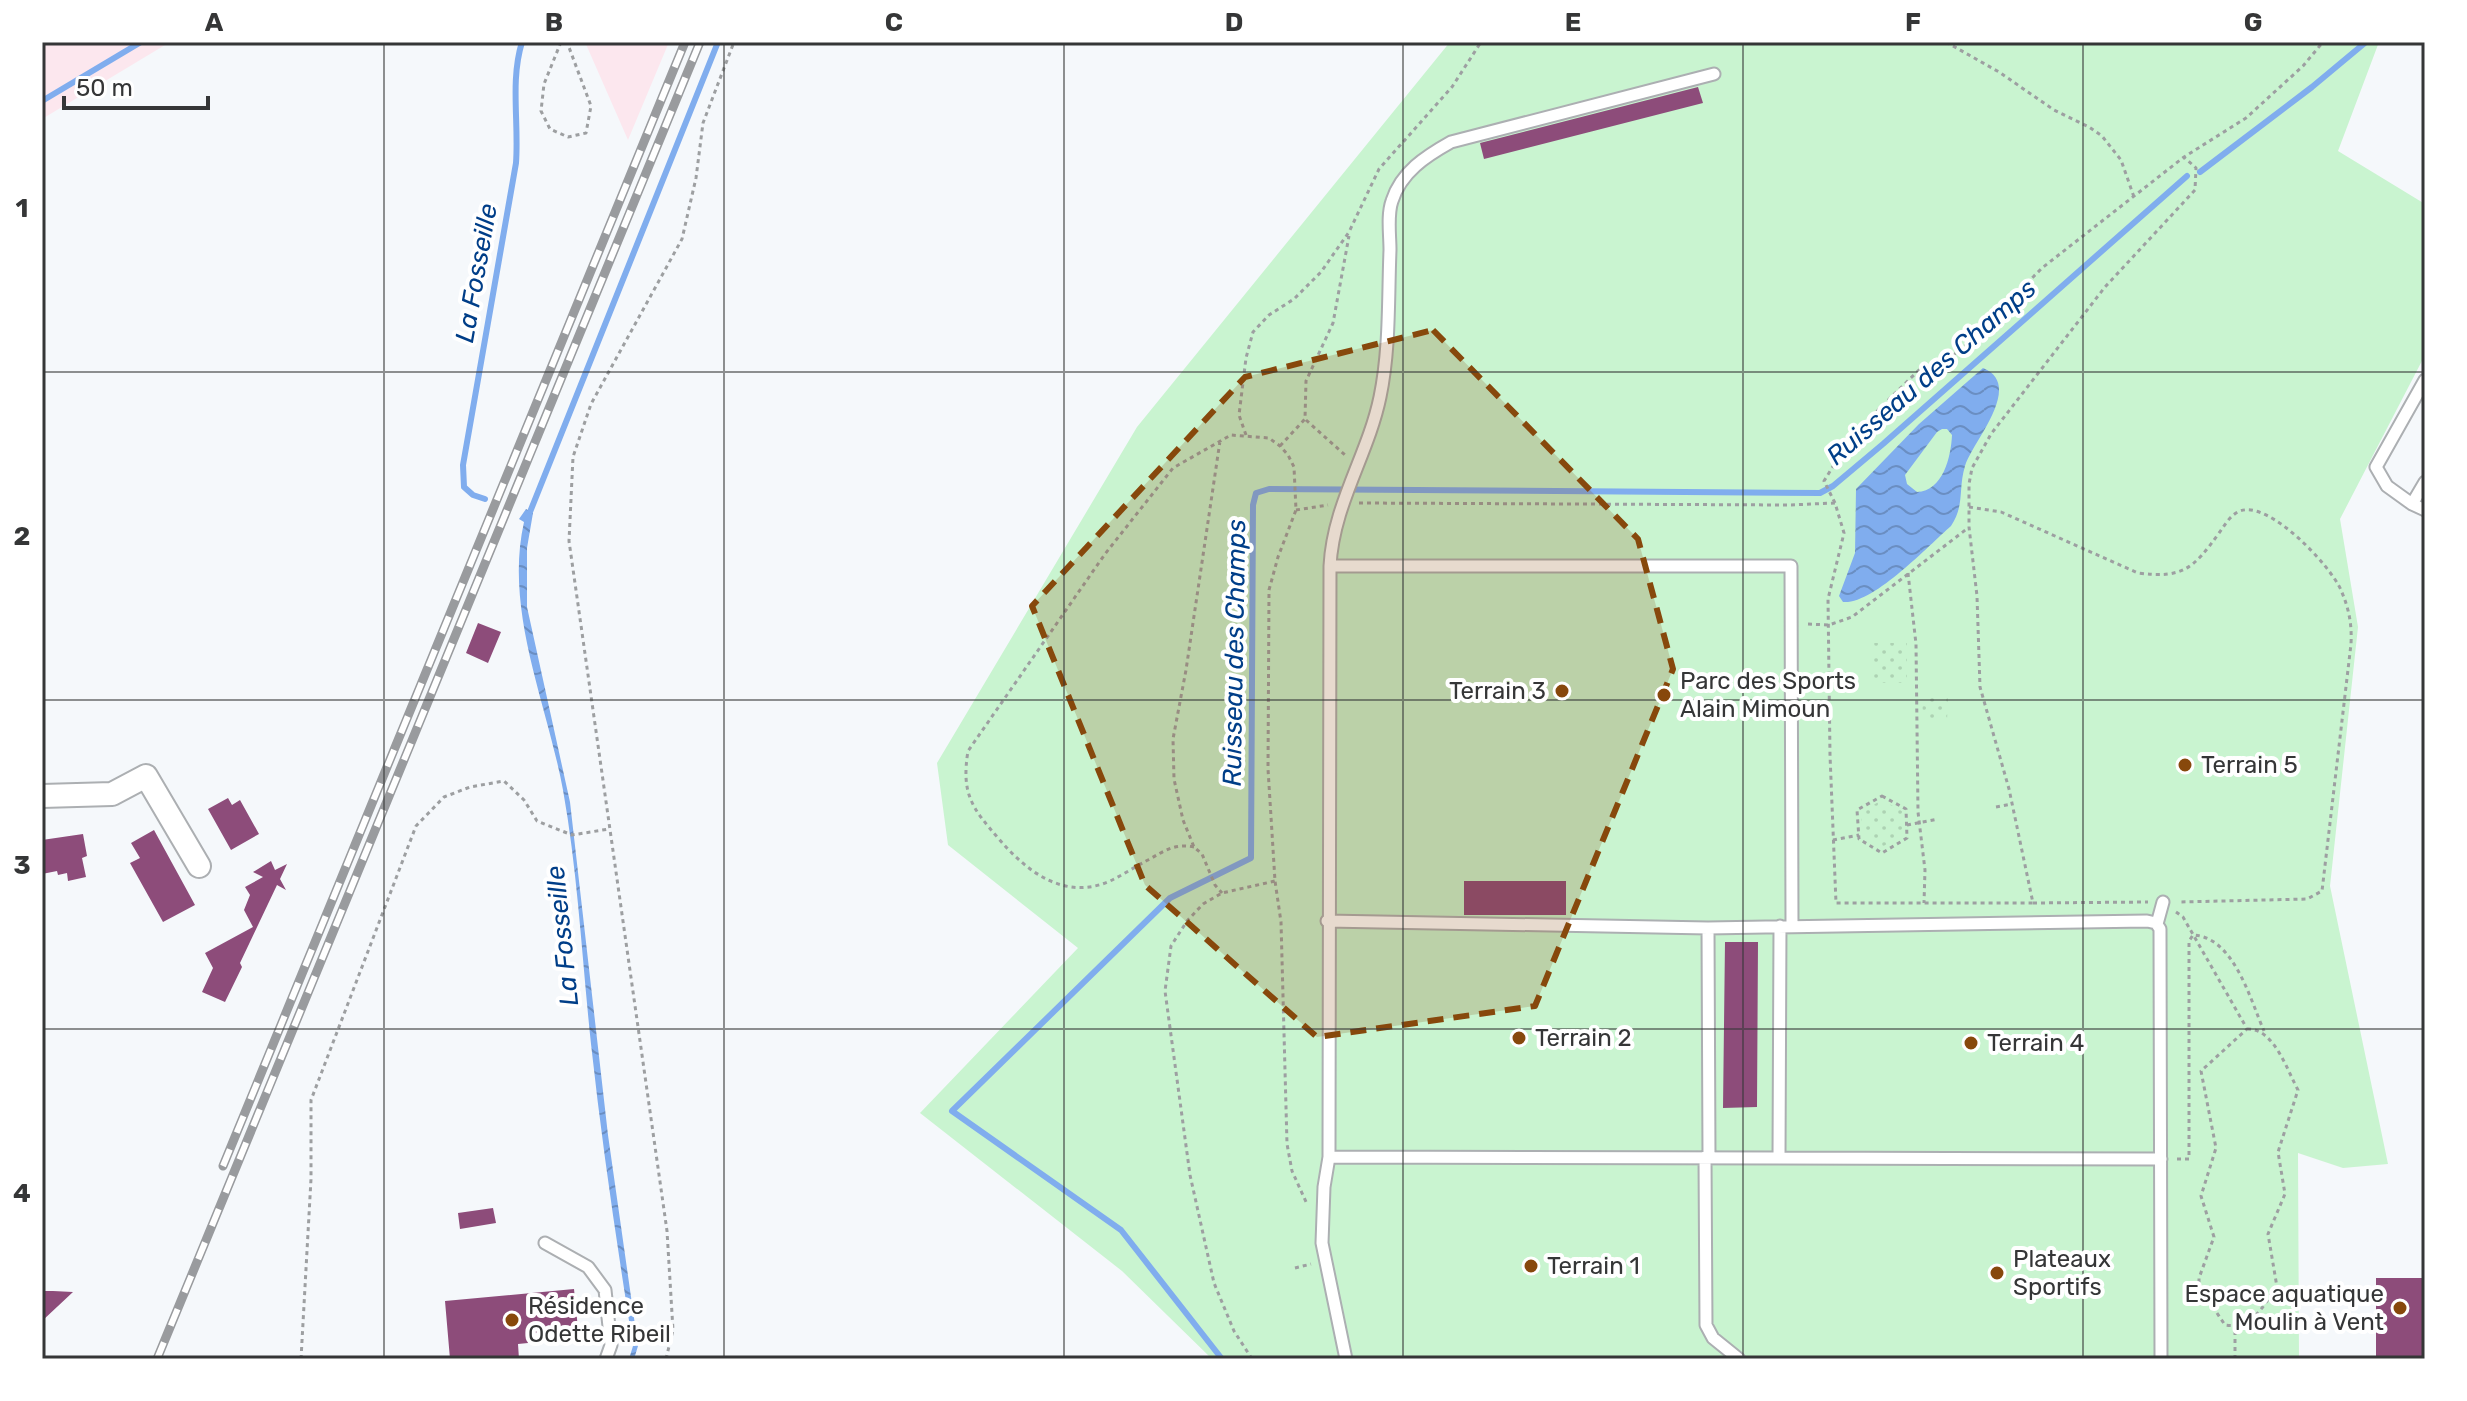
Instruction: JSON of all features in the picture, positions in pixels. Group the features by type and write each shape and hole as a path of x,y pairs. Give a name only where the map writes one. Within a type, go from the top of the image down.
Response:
{"street":[{"path":"42,796 112,794 146,776 199,866"}],"lane":[{"path":"1346,1359 1322,1243 1324,1187 1329,1157 1327,921 1331,540 1342,500 1380,399 1387,353 1391,202 1415,164 1451,142 1714,74"},
{"path":"2425,380 2376,467 2387,486 2425,510"},
{"path":"2412,504 2425,482"},
{"path":"1330,566 1791,566 1779,1157"},
{"path":"2157,924 2163,902"},
{"path":"1327,921 1708,928 2147,921 2157,924 2160,929 2161,1359"},
{"path":"1708,928 1706,1325 1713,1338 1739,1359"},
{"path":"1329,1157 2161,1159"},
{"path":"545,1243 588,1267 605,1290 611,1345 606,1359"}],"path":[{"path":"561,42 544,84 541,111 550,129 568,137 586,133 591,106 567,42"},
{"path":"666,1359 673,1330 667,1231 569,541 573,457 591,404 682,239 696,178 703,123 734,42"},
{"path":"1246,435 1239,415 1246,358 1253,332 1321,272 1349,232 1379,169 1452,87 1481,42"},
{"path":"1946,42 1999,72 2054,110 2102,136 2121,160 2134,197"},
{"path":"1969,507 2001,512 2138,573 2159,576 2178,572 2199,561 2230,518 2251,509 2264,513 2304,543 2340,587 2352,621 2322,891 2307,899 1836,903 1828,599 1844,533 1824,481 1850,443 1879,409 1921,368 1940,363 1961,350 2042,268 2184,157 2246,118 2303,66 2323,42"},
{"path":"2033,903 2012,804 1980,687 1977,596 1969,527 1972,468 1991,434 2105,287 2195,190 2196,168 2184,157"},
{"path":"1280,446 1305,419 1306,381 1333,323 1349,232"},
{"path":"1305,419 1356,466"},
{"path":"1194,847 1172,847 1110,881 1090,886 1061,886 1044,880 1010,853 979,816 967,796 965,774 968,751 1105,554 1173,468 1231,435 1269,438 1288,455 1294,467 1295,481 1296,510 1269,590 1268,769 1275,881 1281,922 1287,1144 1292,1171 1306,1204"},
{"path":"1220,441 1173,739 1174,779 1183,820 1194,847 1202,854 1215,885 1222,893"},
{"path":"1296,510 1342,500 1835,503"},
{"path":"1792,623 1829,625 1852,617 1969,527"},
{"path":"1908,573 1916,644 1924,903"},
{"path":"301,1359 311,1179 311,1100 416,826 444,797 470,787 504,781 524,800 537,821 572,835 609,829"},
{"path":"1882,796 1906,809 1907,838 1882,853 1859,839 1859,835 1857,810 1882,796"},
{"path":"1996,807 2012,804"},
{"path":"1907,825 1938,819"},
{"path":"1833,840 1859,835"},
{"path":"1252,1359 1234,1331 1214,1283 1190,1175 1165,991 1171,946 1187,921 1203,904 1222,893 1275,881"},
{"path":"2163,902 2183,917 2247,1029"},
{"path":"2193,935 2208,938 2225,950 2265,1034 2298,1090 2278,1152 2285,1194 2268,1234 2277,1287 2248,1324 2235,1327 2225,1325 2199,1286 2214,1237 2201,1196 2216,1148 2201,1071 2247,1029 2257,1029 2265,1034"},
{"path":"2183,1159 2189,1159 2189,941 2193,935"},
{"path":"2235,1327 2235,1359"}],"highlighted area":[{"path":"1433,330 1638,539 1673,669 1535,1006 1317,1037 1145,885 1032,606 1245,377"}],"shaded area":[{"path":"42,42 170,42 42,119"},
{"path":"585,42 669,42 628,140"}],"green space":[{"name":"Parc des Sports Alain Mimoun","path":"1450,42 2379,42 2338,151 2425,204 2425,355 2340,519 2358,627 2330,886 2388,1164 2343,1168 2298,1153 2299,1359 1212,1359 1122,1271 920,1113 1078,948 948,845 937,763 1137,427"},
{"path":"1873,643 1907,643 1907,683 1873,683"},
{"path":"1923,695 1948,695 1947,721 1922,721"},
{"path":"1882,800 1902,811 1903,835 1882,847 1863,836 1861,812"}],"water":[{"path":"1983,368 1995,376 1999,387 1998,400 1965,466 1960,504 1951,526 1884,585 1855,600 1843,602 1839,596 1855,553 1856,489 1919,424","holes":["1947,429 1952,435 1944,471 1933,486 1917,492 1907,484 1905,475 1937,432"]},
{"path":"526,509 533,513 527,548 527,607 570,802 608,1135 638,1346 634,1359 629,1359 633,1346 600,1120 568,822 556,757 523,623 519,556 524,522 519,519"}],"building":[{"path":"1698,87 1703,103 1484,159 1480,143"},
{"path":"478,623 501,632 488,663 466,653"},
{"path":"228,798 232,805 240,800 259,834 231,850 208,809"},
{"path":"154,830 195,905 163,922 130,863 140,858 131,843"},
{"path":"83,834 87,856 82,858 86,877 68,881 67,873 42,874 42,840"},
{"path":"271,861 275,870 287,864 280,879 286,890 277,885 225,1002 202,992 213,968 205,953 253,927 244,910 250,895 245,887 263,877 253,872"},
{"path":"1464,881 1566,881 1566,915 1464,915"},
{"path":"1725,942 1758,942 1757,1107 1723,1108"},
{"path":"493,1208 496,1223 460,1229 458,1213"},
{"name":"Espace aquatique Moulin à Vent","path":"2376,1278 2425,1278 2425,1359 2376,1359"},
{"name":"Résidence Odette Ribeil","path":"574,1289 578,1329 527,1334 528,1343 518,1344 519,1359 450,1359 445,1301"},
{"path":"42,1291 53,1291 73,1292 42,1321"}],"waterway":[{"path":"42,101 141,42"},
{"name":"La Fosseille","path":"485,499 473,495 464,487 463,465 516,163 516,72 522,42"},
{"path":"528,517 718,42"},
{"name":"Ruisseau des Champs","path":"2200,172 2366,42"},
{"name":"Ruisseau des Champs","path":"1222,1359 1121,1230 952,1111 1170,898 1251,858 1253,505 1256,493 1269,489 1820,493 1833,486 1883,444 2187,176"}],"railway":[{"path":"223,1166 685,42"},
{"path":"157,1359 700,42"}],"place":[{"name":"Terrain 3","path":"1562,691"},
{"name":"Parc des Sports Alain Mimoun","path":"1664,695"},
{"name":"Terrain 5","path":"2185,765"},
{"name":"Terrain 2","path":"1519,1038"},
{"name":"Terrain 4","path":"1971,1043"},
{"name":"Terrain 1","path":"1531,1266"},
{"name":"Plateaux Sportifs","path":"1997,1273"},
{"name":"Espace aquatique Moulin à Vent","path":"2400,1308"},
{"name":"Résidence Odette Ribeil","path":"512,1320"}]}
